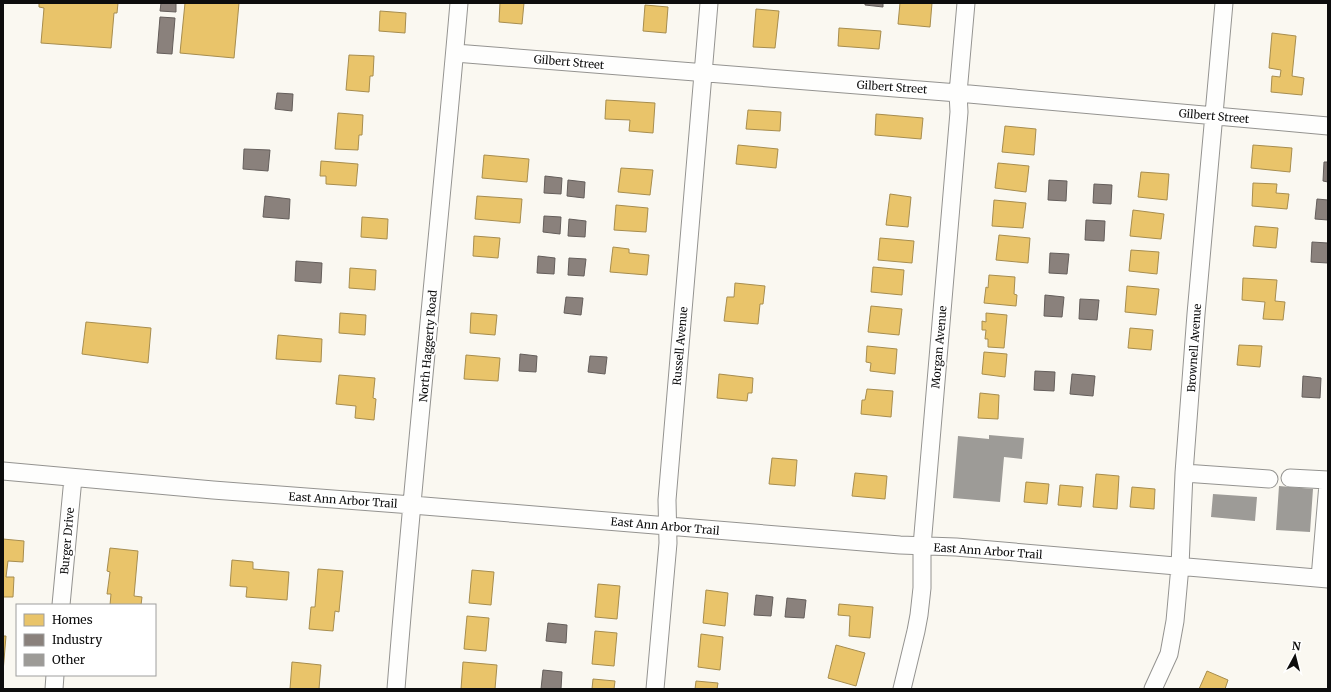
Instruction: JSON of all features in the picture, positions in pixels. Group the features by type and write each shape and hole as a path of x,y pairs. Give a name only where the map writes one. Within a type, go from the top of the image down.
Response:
{"street":[{"name":"North Haggerty Road","path":"396,689 408,542 459,3"},
{"name":"Russell Avenue","path":"655,689 668,543 667,500 709,3"},
{"name":"Morgan Avenue","path":"902,689 916,631 922,588 922,546 959,112 958,93 966,3"},
{"name":"Brownell Avenue","path":"1154,689 1169,654 1176,621 1184,473 1196,314 1224,3"},
{"name":"Gilbert Street","path":"455,53 958,93 1328,126"},
{"name":"East Ann Arbor Trail","path":"3,472 668,527 956,548 1324,578"},
{"path":"1184,473 1269,479"},
{"name":"Burger Drive","path":"61,604 73,478"},
{"path":"1290,478 1328,480"},
{"path":"1324,578 1328,484"},
{"path":"54,689 55,676"}],"building: Homes":[{"path":"39,3 118,3 117,13 114,13 111,48 41,43 44,8 39,7"},
{"path":"185,3 239,3 234,58 180,53"},
{"path":"500,3 524,3 522,24 499,22"},
{"path":"900,3 932,3 930,27 898,24"},
{"path":"645,5 668,7 666,33 643,31"},
{"path":"756,9 779,11 775,48 753,47"},
{"path":"380,11 406,13 405,33 379,31"},
{"path":"839,28 881,31 879,49 838,46"},
{"path":"1272,33 1296,36 1292,76 1304,78 1302,95 1271,92 1272,76 1280,77 1281,70 1269,68"},
{"path":"349,55 374,56 373,76 370,76 369,92 346,90"},
{"path":"606,100 655,103 653,133 629,131 630,120 605,119"},
{"path":"748,110 781,112 780,131 746,129"},
{"path":"338,113 363,115 362,135 359,135 358,150 335,149"},
{"path":"876,114 923,118 921,139 875,135"},
{"path":"1005,126 1036,129 1034,155 1002,152"},
{"path":"738,145 778,149 776,168 736,164"},
{"path":"1253,145 1292,148 1290,172 1251,168"},
{"path":"484,155 529,159 527,182 482,178"},
{"path":"321,161 358,164 356,186 326,184 326,176 320,176"},
{"path":"998,163 1029,166 1026,192 995,188"},
{"path":"621,168 653,170 650,195 618,192"},
{"path":"1141,172 1169,174 1167,200 1138,197"},
{"path":"1253,183 1277,184 1276,193 1289,194 1287,209 1252,206"},
{"path":"890,194 911,197 908,227 886,225"},
{"path":"477,196 522,199 520,223 475,219"},
{"path":"994,200 1026,203 1023,228 992,226"},
{"path":"616,205 648,208 646,232 614,230"},
{"path":"1133,210 1164,214 1161,239 1130,236"},
{"path":"362,217 388,219 387,239 361,237"},
{"path":"1255,226 1278,228 1276,248 1253,246"},
{"path":"999,235 1030,238 1028,263 996,260"},
{"path":"474,236 500,238 498,258 473,256"},
{"path":"880,238 914,241 912,263 878,260"},
{"path":"613,247 629,249 629,253 649,255 647,275 610,272"},
{"path":"1131,250 1159,252 1157,274 1129,271"},
{"path":"873,267 904,270 902,295 871,292"},
{"path":"350,268 376,270 375,290 349,288"},
{"path":"989,275 1015,277 1014,294 1017,295 1016,306 984,303 986,287 988,288"},
{"path":"1243,278 1277,280 1275,301 1285,302 1283,320 1263,319 1265,302 1242,300"},
{"path":"735,283 765,286 763,304 760,304 758,324 724,321 727,297 734,297"},
{"path":"1127,286 1159,289 1156,315 1125,312"},
{"path":"871,306 902,309 899,335 868,332"},
{"path":"340,313 366,315 365,335 339,333"},
{"path":"471,313 497,315 495,335 470,333"},
{"path":"986,313 1007,315 1004,348 988,347 988,339 985,339 986,330 982,330 982,321 986,322"},
{"path":"86,322 151,328 148,363 82,354"},
{"path":"1130,328 1153,330 1151,350 1128,348"},
{"path":"278,335 322,339 321,362 276,359"},
{"path":"1239,345 1262,346 1260,367 1237,365"},
{"path":"867,346 897,349 895,374 870,371 871,363 866,362"},
{"path":"984,352 1007,354 1005,377 982,374"},
{"path":"466,355 500,358 498,381 464,379"},
{"path":"719,374 753,378 752,393 748,393 747,401 717,398"},
{"path":"339,375 375,378 373,398 376,399 374,420 355,418 356,406 336,404"},
{"path":"867,389 893,391 891,417 861,414 862,400 865,400"},
{"path":"980,393 999,395 998,419 978,418"},
{"path":"772,458 797,460 795,486 769,484"},
{"path":"855,473 887,476 885,499 852,496"},
{"path":"1096,474 1119,476 1117,509 1093,507"},
{"path":"1026,482 1049,484 1047,504 1024,502"},
{"path":"1060,485 1083,487 1081,507 1058,505"},
{"path":"1132,487 1155,489 1154,509 1130,507"},
{"path":"3,539 24,541 23,562 8,561 6,577 14,577 13,597 3,597"},
{"path":"110,548 138,551 134,596 142,597 141,604 110,604 111,594 107,594 110,572 107,571"},
{"path":"232,560 253,562 253,569 289,572 287,600 246,597 247,587 230,586"},
{"path":"318,569 343,571 339,612 335,611 333,631 309,629 311,607 315,607"},
{"path":"472,570 494,572 491,605 469,603"},
{"path":"598,584 620,586 617,619 595,617"},
{"path":"706,590 728,593 725,626 703,623"},
{"path":"839,604 873,607 870,638 849,636 850,616 838,615"},
{"path":"467,616 489,618 486,651 464,649"},
{"path":"595,631 617,633 614,666 592,664"},
{"path":"701,634 723,637 720,670 698,667"},
{"path":"3,636 6,636 3,672"},
{"path":"836,645 865,653 856,686 828,678"},
{"path":"292,662 321,665 319,689 290,689"},
{"path":"463,662 497,665 495,689 461,689"},
{"path":"1207,671 1228,680 1225,689 1199,689"},
{"path":"593,679 615,681 614,689 592,689"},
{"path":"696,681 718,683 717,689 695,689"}],"building: Industry":[{"path":"161,3 176,3 176,12 160,11"},
{"path":"865,3 883,3 883,7 865,5"},
{"path":"160,17 175,18 172,54 157,53"},
{"path":"277,93 293,94 292,111 275,109"},
{"path":"244,149 270,150 268,171 243,169"},
{"path":"1324,162 1328,162 1328,182 1323,181"},
{"path":"545,176 562,178 561,194 544,193"},
{"path":"568,180 585,182 584,198 567,196"},
{"path":"1049,180 1067,181 1066,201 1048,200"},
{"path":"1094,184 1112,185 1111,204 1093,203"},
{"path":"265,196 290,199 289,219 263,217"},
{"path":"1317,199 1328,200 1328,220 1315,219"},
{"path":"544,216 561,217 560,234 543,232"},
{"path":"569,219 586,221 585,237 568,236"},
{"path":"1086,220 1105,221 1104,241 1085,240"},
{"path":"1312,242 1328,243 1328,263 1311,262"},
{"path":"1050,253 1069,254 1067,274 1049,273"},
{"path":"538,256 555,258 554,274 537,273"},
{"path":"569,258 586,259 584,276 568,275"},
{"path":"296,261 322,263 321,283 295,281"},
{"path":"1045,295 1064,297 1062,317 1044,316"},
{"path":"566,297 583,298 581,315 564,313"},
{"path":"1080,299 1099,300 1097,320 1079,319"},
{"path":"520,354 537,356 536,372 519,371"},
{"path":"590,356 607,357 605,374 588,372"},
{"path":"1035,371 1055,372 1054,391 1034,390"},
{"path":"1072,374 1095,376 1093,396 1070,394"},
{"path":"1303,376 1321,378 1320,398 1302,397"},
{"path":"756,595 773,597 771,616 754,615"},
{"path":"787,598 806,600 804,618 785,617"},
{"path":"548,623 567,625 566,643 546,641"},
{"path":"543,670 562,672 561,689 541,689"}],"building: Other":[{"path":"989,435 1024,438 1022,459 1004,457 1000,502 953,498 958,436 989,439"},
{"path":"1279,486 1313,489 1310,532 1276,530"},
{"path":"1213,494 1257,497 1255,521 1211,517"}]}
